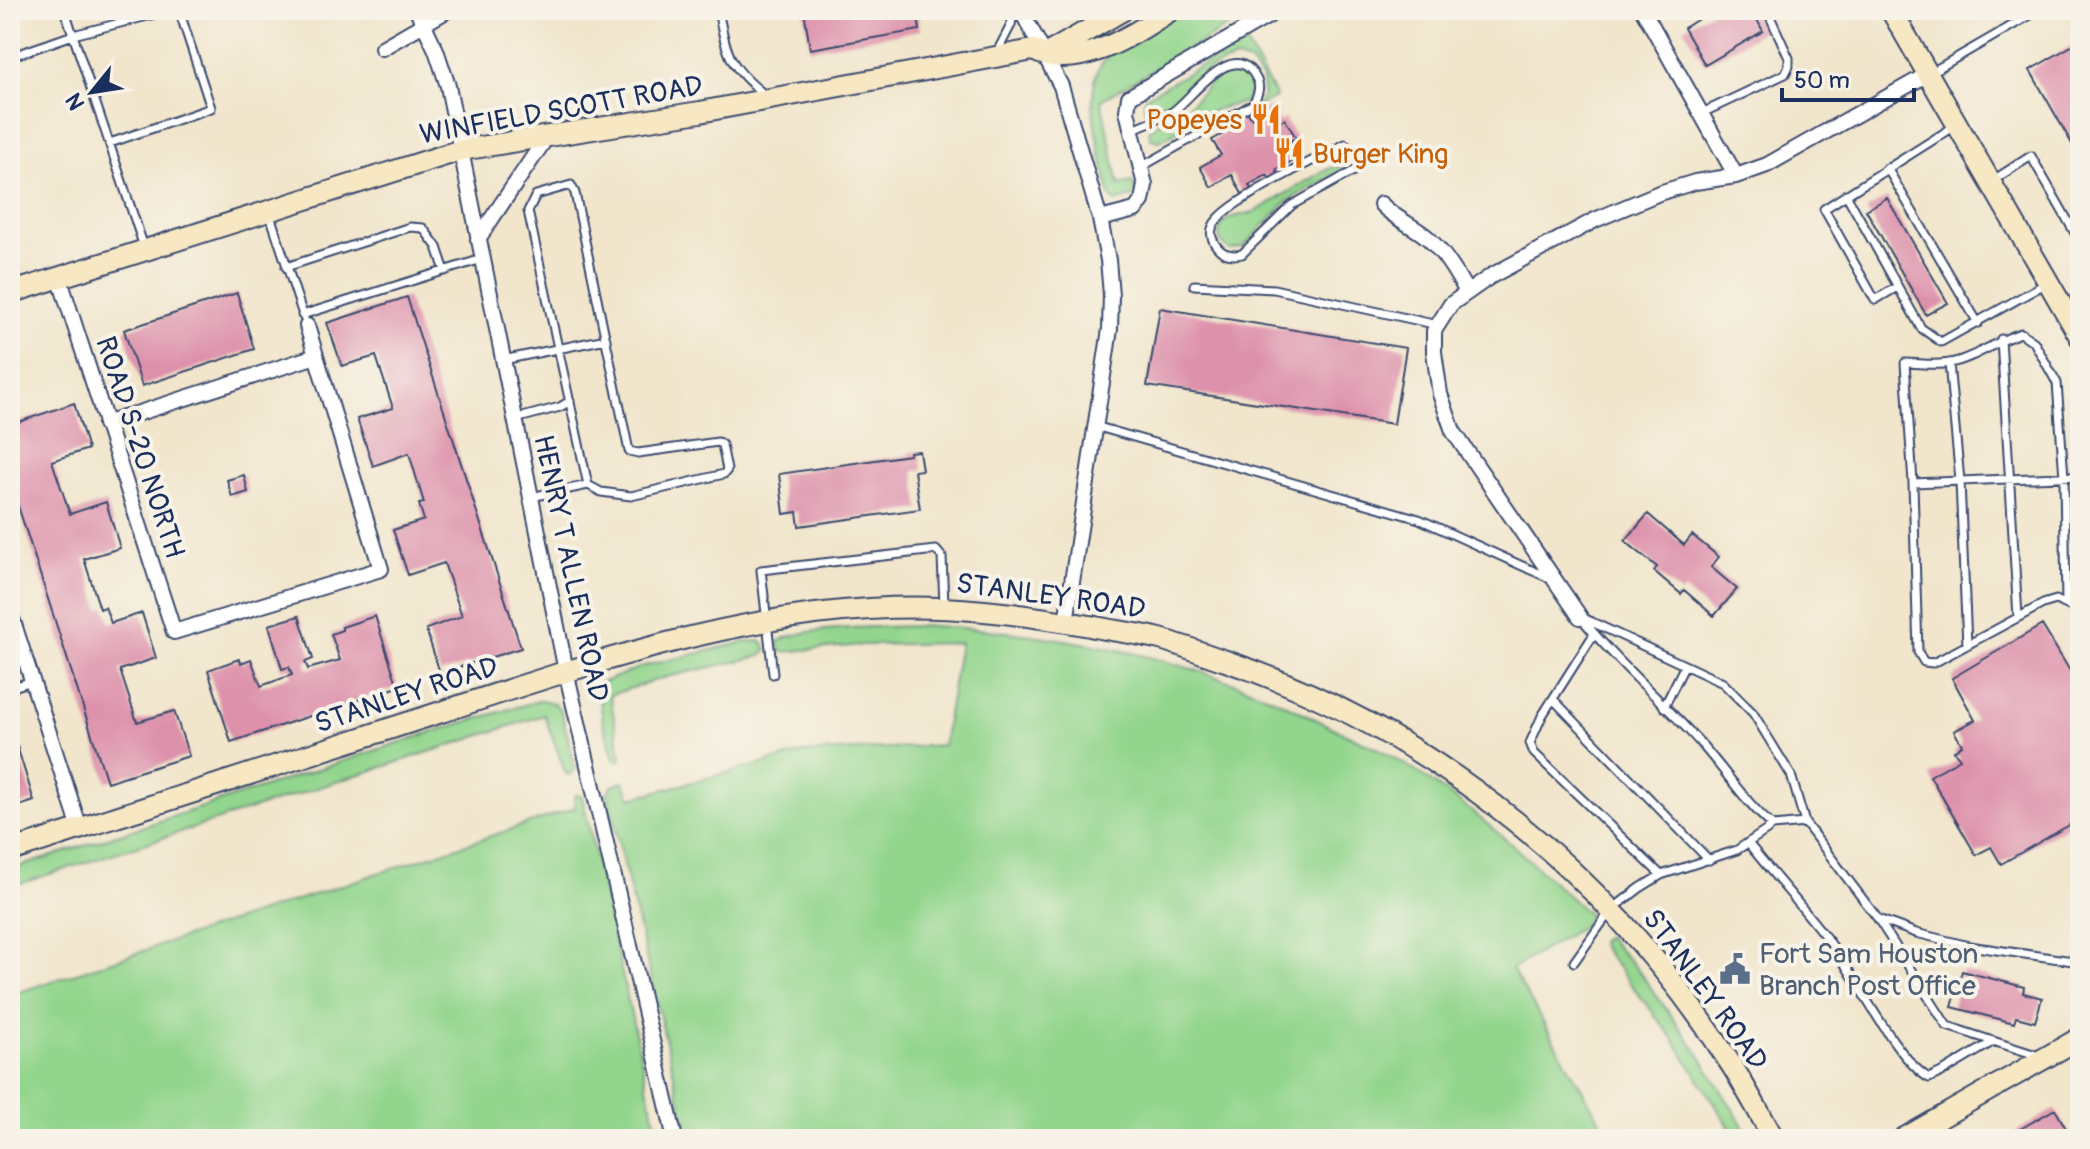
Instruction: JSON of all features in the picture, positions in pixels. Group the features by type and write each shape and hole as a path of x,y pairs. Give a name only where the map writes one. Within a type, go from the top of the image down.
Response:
{"street":[{"name":"HENRY T ALLEN ROAD","path":"417,10 425,23 448,86 566,671 675,1139"},
{"path":"382,48 448,10"},
{"path":"1021,10 1061,86 1100,219 1111,295 1110,329 1066,622"},
{"path":"1043,56 1123,10"},
{"name":"WINFIELD SCOTT ROAD","path":"14,292 461,150 770,99 1033,50 1043,56 1094,52 1125,40 1171,10"},
{"path":"1891,10 2080,337"},
{"path":"1647,12 1736,176"},
{"path":"1100,219 1135,210 1142,201 1145,185 1127,111 1129,97 1270,15"},
{"path":"1580,617 1453,431 1435,372 1434,331 1451,304 1595,220 1671,189 1736,176 1767,165 1928,74"},
{"path":"478,239 548,135"},
{"path":"1381,204 1390,214 1426,236 1455,270 1467,292"},
{"name":"ROAD S-20 NORTH","path":"59,277 174,632 381,569 316,356"},
{"path":"105,424 316,356 305,321"},
{"name":"STANLEY ROAD","path":"10,851 566,671 690,638 767,623 869,609 944,607 1025,614 1174,644 1278,679 1369,722 1450,771 1553,851 1611,910 1659,966 1734,1068 1774,1139"},
{"path":"10,612 80,829"},
{"path":"1903,1139 2080,1038"}],"lane":[{"path":"65,10 145,249"},
{"path":"10,57 73,35 171,10"},
{"path":"110,143 211,108 179,10"},
{"path":"718,10 726,50 734,66 770,99"},
{"path":"993,58 1011,25 1014,10"},
{"path":"1702,113 1785,74 1789,58 1767,10"},
{"path":"1928,74 2039,10"},
{"path":"1131,130 1171,113 1202,81 1222,68 1240,66 1250,70 1257,79 1259,86 1253,104 1141,167"},
{"path":"1897,287 1875,300 1824,209 1957,125"},
{"path":"1345,144 1231,207 1213,224 1211,234 1216,247 1224,253 1242,254 1292,205 1359,168"},
{"path":"1990,182 2031,156 2080,242"},
{"path":"1887,168 1978,323"},
{"path":"531,497 588,485 601,492 631,496 724,474 727,470 722,445 718,442 638,453 629,451 575,193 571,185 563,185 536,195 528,211 588,485"},
{"path":"1846,194 1921,328 1941,342 2048,282"},
{"path":"268,210 305,321 482,259"},
{"path":"286,267 410,227 423,228 430,236 445,271"},
{"path":"10,265 14,292"},
{"path":"1194,285 1274,289 1438,325"},
{"path":"2066,604 2064,477 2057,383 2034,342 2021,333 1949,363 1905,363 1913,483 1918,652 1924,662 1933,663 2056,600 2080,611"},
{"path":"503,360 606,339"},
{"path":"2001,339 2018,617"},
{"path":"1949,363 1960,481 1967,645"},
{"path":"515,419 560,407 570,401"},
{"path":"1095,426 1419,519 1555,581"},
{"path":"1913,483 2080,476"},
{"path":"773,674 761,570 936,550 942,557 944,607"},
{"path":"1580,617 1702,745 1757,812 1773,826"},
{"path":"1580,617 1723,683 1753,713 1791,775 1805,823 1878,919 1947,1026 2045,1058"},
{"path":"1594,634 1553,699 1530,743 1534,753 1661,875"},
{"path":"1664,707 1684,667"},
{"path":"10,688 32,681"},
{"path":"1553,699 1709,860"},
{"path":"1574,962 1611,910 1661,875 1737,850 1773,826 1805,823"},
{"path":"1748,843 1835,949 1877,1016 1918,1072 1929,1078 1994,1041"},
{"path":"1878,919 1916,933 1969,946 2080,962"}],"green space":[{"path":"1185,10 1257,10 1101,100 1119,185 1132,182 1136,191 1133,197 1115,202 1110,196 1095,124 1094,86 1098,71 1106,58 1122,45"},
{"path":"1245,41 1276,97 1255,109 1263,96 1263,80 1249,62 1235,59 1209,69 1174,104 1152,115 1147,113 1145,97"},
{"path":"1231,70 1243,73 1249,81 1250,91 1245,102 1217,109 1160,141 1151,139 1149,132 1155,125 1188,107 1217,78"},
{"path":"1338,165 1341,168 1338,172 1286,202 1243,247 1230,250 1221,242 1219,232 1225,221 1256,211"},
{"path":"933,626 1016,633 1100,646 1221,678 1278,701 1384,752 1445,791 1519,851 1590,916 1583,926 1512,969 1611,1139 689,1139 607,793 612,786 624,781 631,798 803,753 943,745 960,643 863,645 781,652 778,642 807,632"},
{"path":"759,641 764,643 767,650 761,656 666,677 610,695 621,758 618,762 614,759 603,722 598,684 644,666"},
{"path":"541,700 554,703 561,711 575,770 568,775 544,715 10,887 10,871 19,867 435,731"},
{"path":"574,796 582,796 659,1139 10,1139 10,995 575,808"},
{"path":"1606,936 1637,969 1699,1054 1751,1139 1737,1139 1672,1037 1602,947 1600,942"}],"building":[{"path":"804,10 917,10 920,30 810,49"},
{"path":"1713,10 1752,10 1763,31 1705,65 1684,28"},
{"path":"2080,41 2080,158 2030,70"},
{"path":"1271,107 1279,122 1285,119 1296,138 1290,141 1299,157 1276,170 1278,174 1270,179 1267,175 1249,185 1251,189 1242,194 1232,175 1211,187 1200,167 1221,155 1212,140 1239,125 1235,118 1247,111 1251,118"},
{"path":"1887,198 1948,303 1926,315 1866,210"},
{"path":"237,293 254,349 142,386 124,330"},
{"path":"407,297 521,648 440,673 426,629 462,616 444,563 408,575 393,530 424,520 419,504 424,503 409,453 373,466 357,419 393,408 376,356 342,366 327,323"},
{"path":"1160,308 1406,348 1394,424 1147,386"},
{"path":"74,403 88,449 52,461 70,514 106,502 120,548 84,559 100,609 105,607 111,623 142,613 156,658 120,670 137,722 174,711 189,756 107,782 10,481 10,425"},
{"path":"919,451 922,470 914,471 920,509 799,526 797,512 784,514 779,474"},
{"path":"244,475 248,492 232,497 227,480"},
{"path":"1648,514 1684,545 1692,535 1719,557 1711,567 1737,589 1714,616 1684,590 1681,594 1654,571 1657,567 1625,541"},
{"path":"299,616 313,659 305,662 308,669 340,660 331,634 375,616 398,687 231,742 208,670 239,659 241,663 251,659 261,686 292,675 289,667 282,669 269,625"},
{"path":"2042,625 2070,671 2080,665 2080,819 2001,864 1991,847 1976,855 1930,776 1960,759 1954,751 1962,745 1954,731 1975,720 1952,678"},
{"path":"17,746 34,801 10,809 10,749"},
{"path":"1962,971 2024,987 2023,993 2042,998 2035,1022 2016,1017 2014,1023 1952,1007"},
{"path":"2055,1109 2072,1139 2019,1139 2015,1132"}],"place":[{"name":"Popeyes","path":"1266,119"},
{"name":"Burger King","path":"1289,153"},
{"name":"Fort Sam Houston Branch Post Office","path":"1735,969"}]}
